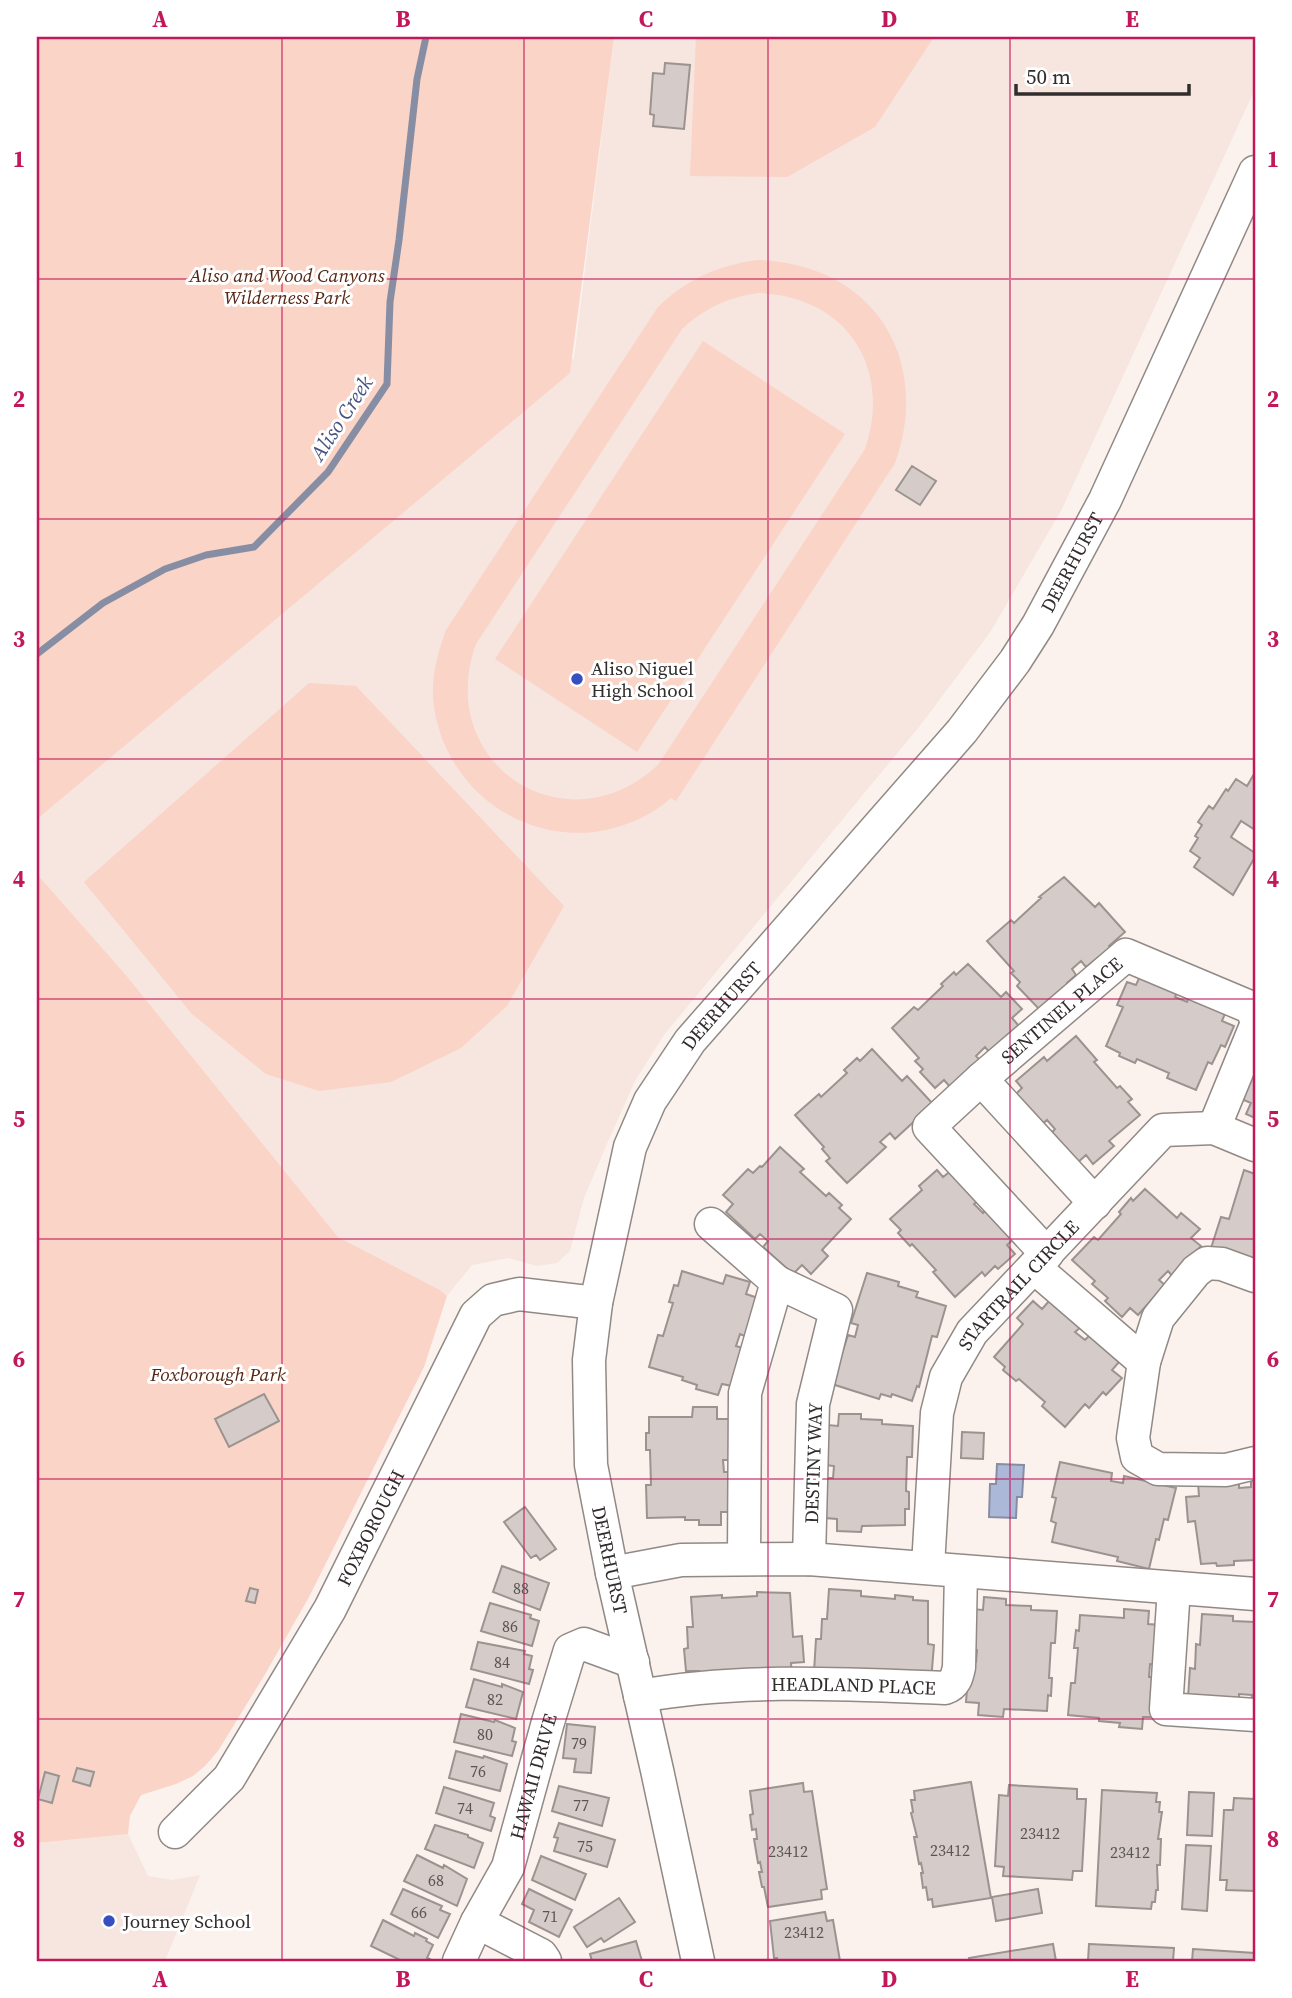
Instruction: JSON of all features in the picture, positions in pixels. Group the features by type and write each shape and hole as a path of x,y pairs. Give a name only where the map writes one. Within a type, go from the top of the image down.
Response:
{"street":[{"name":"DEERHURST","path":"698,1961 590,1465 589,1360 596,1303 630,1147 650,1101 690,1041 962,731 1021,652 1105,500 1255,172"},
{"name":"SENTINEL PLACE","path":"1041,1261 929,1127 1126,955 1252,1008 1255,1017"},
{"path":"1214,1128 1255,1028"},
{"name":"SENTINEL PLACE","path":"981,1079 1095,1203"},
{"name":"STARTRAIL CIRCLE","path":"928,1566 937,1413 946,1377 972,1332 1163,1130 1214,1128 1255,1145"},
{"name":"DESTINY WAY","path":"710,1224 777,1282 836,1310 813,1404 809,1559"},
{"path":"1041,1261 1144,1362"},
{"path":"1255,1276 1222,1264 1208,1263 1196,1271 1158,1318 1144,1362 1133,1438 1138,1457 1158,1469 1226,1469 1255,1463"},
{"path":"744,1558 745,1393 777,1282"},
{"name":"FOXBOROUGH","path":"175,1832 229,1777 330,1609 477,1315 493,1300 519,1294 596,1303"},
{"path":"612,1573 681,1560 809,1559 928,1566 961,1572 1255,1594"},
{"name":"HEADLAND PLACE","path":"640,1696 686,1688 797,1683 945,1688 954,1682 959,1667 961,1572"},
{"path":"1174,1588 1166,1709 1255,1715"},
{"name":"HAWAII DRIVE","path":"459,1961 508,1867 570,1650 584,1644 632,1662"},
{"path":"477,1922 541,1955 545,1961"}],"shaded area":[{"name":"Aliso Niguel High School","path":"614,37 1255,37 1255,89 1062,509 991,631 919,727 664,1035 635,1081 606,1146 584,1198 570,1251 557,1263 537,1266 508,1258 472,1265 447,1296 338,1237 125,974 37,874 37,818 574,358"},
{"name":"Journey School","path":"128,1834 148,1876 172,1880 200,1875 165,1961 37,1961 37,1843"}],"green space":[{"name":"Aliso and Wood Canyons Wilderness Park","path":"37,37 614,37 570,373 37,819"},
{"path":"696,37 934,37 875,127 787,177 690,176"},
{"path":"757,260 797,265 832,278 861,297 883,322 898,353 906,387 905,424 895,463 676,801 671,798 645,816 594,832 564,832 535,826 509,815 485,799 465,778 449,754 438,727 433,697 436,663 446,630 658,307 703,275","holes":["759,293 790,297 816,307 838,322 855,341 867,364 872,390 872,419 865,449 658,765 622,789 584,799 548,796 516,781 490,757 473,725 468,687 476,644 682,329 708,309 737,297"]},
{"path":"703,341 845,434 637,752 495,659"},
{"path":"309,683 356,686 564,906 507,1006 461,1048 391,1082 319,1091 266,1074 192,1014 84,882"},
{"name":"Foxborough Park","path":"37,874 125,974 338,1237 447,1296 424,1367 309,1597 218,1751 193,1776 141,1795 130,1816 128,1834 37,1843"}],"water":[{"path":"997,1464 1024,1465 1022,1497 1017,1497 1016,1518 989,1517 990,1484 996,1484"}],"building":[{"path":"665,63 690,65 684,129 653,126 654,115 650,114 653,73 664,74"},
{"path":"912,466 936,481 920,505 896,490"},
{"path":"1254,774 1255,830 1241,821 1231,837 1255,853 1255,857 1233,895 1194,867 1200,858 1190,851 1202,825 1198,822 1209,806 1213,809 1236,779 1247,786"},
{"path":"1064,877 1095,907 1099,903 1125,932 1086,967 1081,961 1072,969 1076,975 1068,985 1039,1009 1017,986 1020,982 1011,973 1014,971 987,941 1011,920 1014,923 1041,898 1039,897"},
{"path":"968,964 1001,997 1006,992 1022,1009 1012,1018 1019,1026 990,1053 985,1047 976,1056 981,1061 951,1088 944,1080 935,1088 920,1072 923,1069 915,1061 919,1058 892,1028 914,1007 918,1010 954,972 956,975"},
{"path":"1141,974 1178,990 1175,997 1187,1002 1190,995 1226,1011 1222,1021 1234,1026 1225,1047 1221,1045 1212,1064 1208,1062 1196,1090 1167,1078 1169,1073 1137,1059 1135,1063 1106,1046 1123,1007 1117,1005 1127,982 1136,985"},
{"path":"1076,1036 1117,1088 1120,1086 1132,1099 1128,1102 1140,1115 1109,1141 1114,1146 1093,1164 1086,1155 1076,1164 1050,1135 1055,1129 1047,1120 1041,1125 1015,1095 1022,1088 1016,1081 1044,1057 1047,1061"},
{"path":"872,1049 902,1081 907,1076 933,1104 895,1139 890,1133 880,1142 886,1147 847,1183 826,1161 830,1158 822,1149 824,1147 795,1115 819,1094 821,1097 847,1073 844,1070 857,1058 860,1061"},
{"path":"1255,1061 1255,1118 1246,1114 1251,1103 1239,1098"},
{"path":"780,1147 804,1169 800,1172 826,1196 829,1193 842,1205 839,1208 851,1219 822,1250 828,1256 811,1274 802,1265 793,1274 763,1247 768,1241 760,1234 755,1239 726,1212 733,1204 723,1195 748,1169 753,1173 762,1167"},
{"path":"953,1169 980,1199 974,1204 983,1213 988,1208 1015,1238 1007,1245 1015,1254 998,1269 995,1266 985,1276 982,1272 955,1297 933,1272 936,1270 898,1233 901,1230 890,1219 922,1190 919,1186 937,1170 943,1177"},
{"path":"1244,1170 1255,1174 1255,1262 1211,1248 1221,1217 1229,1219"},
{"path":"1145,1189 1177,1218 1181,1213 1200,1229 1191,1238 1201,1246 1173,1277 1168,1271 1159,1280 1165,1285 1138,1315 1130,1308 1122,1317 1105,1301 1108,1298 1092,1284 1095,1281 1072,1260 1094,1237 1098,1240 1131,1198 1133,1201"},
{"path":"682,1271 723,1284 726,1275 750,1282 746,1294 758,1298 747,1337 740,1334 736,1346 743,1348 732,1386 722,1384 718,1395 696,1389 697,1385 682,1380 683,1377 649,1367 658,1335 663,1336 673,1303 669,1302 674,1285 678,1286"},
{"path":"867,1273 899,1282 898,1286 918,1292 916,1297 946,1306 937,1337 932,1336 919,1387 917,1386 912,1401 892,1394 891,1397 881,1394 879,1399 832,1384 848,1335 855,1337 858,1325 851,1323"},
{"path":"1050,1300 1081,1327 1075,1332 1085,1340 1090,1335 1119,1362 1112,1370 1122,1378 1106,1395 1103,1392 1089,1408 1085,1404 1065,1427 1042,1406 1045,1402 1019,1379 1016,1381 1003,1370 1005,1367 994,1357 1023,1324 1017,1318 1033,1301 1042,1309"},
{"path":"264,1394 279,1421 229,1447 215,1419"},
{"path":"693,1407 717,1407 717,1419 730,1419 731,1460 723,1460 724,1472 731,1472 732,1512 721,1512 721,1525 699,1525 699,1520 685,1520 685,1517 647,1518 646,1485 651,1485 650,1450 646,1450 649,1417 692,1417"},
{"path":"839,1414 861,1414 861,1419 882,1420 882,1424 913,1426 912,1457 907,1457 906,1491 909,1492 909,1509 905,1509 905,1525 862,1526 861,1532 837,1531 837,1519 825,1518 826,1478 833,1478 834,1466 826,1465 828,1425 838,1426"},
{"path":"962,1432 984,1433 983,1459 961,1458"},
{"path":"1060,1462 1112,1473 1111,1481 1123,1483 1124,1476 1176,1488 1168,1520 1164,1519 1159,1540 1156,1539 1149,1569 1117,1561 1118,1557 1052,1542 1056,1523 1051,1521 1056,1498 1052,1497"},
{"path":"1255,1479 1255,1560 1234,1561 1234,1565 1201,1564 1195,1521 1188,1522 1186,1497 1199,1496 1198,1483 1239,1480 1239,1488 1251,1487 1251,1480"},
{"path":"525,1507 556,1549 540,1560 536,1555 531,1558 504,1522"},
{"path":"502,1566 549,1583 540,1610 493,1592"},
{"path":"250,1588 258,1590 255,1603 246,1601"},
{"path":"829,1589 861,1591 861,1596 895,1599 895,1595 928,1601 928,1644 934,1645 931,1681 866,1669 866,1677 814,1672 816,1639 821,1639 822,1619 827,1619"},
{"path":"757,1592 790,1593 793,1637 802,1636 804,1662 791,1663 792,1676 699,1681 699,1671 686,1671 684,1649 688,1648 687,1627 693,1627 691,1597 757,1596"},
{"path":"984,1597 1006,1599 1006,1605 1031,1606 1031,1610 1057,1611 1055,1643 1051,1643 1051,1696 1048,1695 1047,1711 1004,1709 1003,1717 978,1715 979,1703 966,1702 969,1662 976,1662 977,1650 970,1649 972,1609 983,1610"},
{"path":"490,1603 531,1615 530,1618 539,1621 532,1646 481,1631"},
{"path":"1124,1609 1149,1611 1148,1624 1160,1625 1158,1665 1150,1664 1149,1677 1156,1677 1154,1717 1143,1717 1142,1729 1119,1727 1120,1723 1099,1721 1099,1718 1068,1715 1071,1683 1075,1683 1078,1648 1074,1648 1080,1615 1124,1618"},
{"path":"1202,1614 1233,1616 1233,1621 1255,1622 1255,1702 1251,1702 1252,1695 1239,1694 1239,1701 1188,1698 1190,1668 1195,1669 1196,1644 1200,1645"},
{"path":"478,1642 525,1651 524,1654 532,1656 529,1669 533,1670 529,1684 471,1669"},
{"path":"474,1679 502,1687 502,1684 523,1692 516,1719 466,1707"},
{"path":"461,1714 494,1722 495,1720 515,1728 512,1741 516,1742 512,1756 454,1742"},
{"path":"567,1724 595,1727 591,1773 574,1772 576,1759 563,1758"},
{"path":"456,1751 507,1764 500,1791 449,1778"},
{"path":"77,1768 94,1772 90,1786 73,1781"},
{"path":"45,1772 59,1776 52,1803 38,1799"},
{"path":"971,1782 991,1898 933,1907 932,1899 928,1900 926,1887 923,1888 911,1800 915,1800 914,1791"},
{"path":"803,1783 804,1792 812,1791 827,1889 821,1890 822,1899 768,1907 759,1872 762,1872 754,1839 757,1839 756,1829 752,1830 750,1791"},
{"path":"1009,1785 1077,1789 1077,1799 1086,1799 1082,1871 1073,1871 1072,1880 1003,1876 1004,1867 995,1866 999,1795 1008,1796"},
{"path":"559,1786 609,1798 602,1826 552,1811"},
{"path":"444,1787 494,1803 490,1816 495,1818 491,1831 436,1813"},
{"path":"1102,1790 1157,1793 1156,1802 1160,1802 1159,1812 1162,1812 1158,1839 1161,1839 1160,1865 1157,1865 1158,1890 1151,1909 1096,1906"},
{"path":"1189,1792 1214,1793 1212,1836 1187,1835"},
{"path":"1234,1798 1255,1799 1255,1891 1226,1890 1227,1880 1220,1880 1224,1810 1233,1810"},
{"path":"559,1823 615,1840 607,1867 554,1851 558,1838 554,1837"},
{"path":"435,1825 468,1835 483,1843 474,1868 425,1849"},
{"path":"1186,1845 1211,1846 1207,1911 1182,1909"},
{"path":"417,1855 443,1868 444,1865 467,1879 457,1906 404,1881"},
{"path":"541,1856 586,1874 575,1900 532,1880"},
{"path":"403,1889 442,1906 440,1910 450,1914 438,1938 391,1914"},
{"path":"529,1889 572,1910 559,1937 529,1922 534,1910 522,1904"},
{"path":"1038,1889 1042,1913 996,1921 992,1897"},
{"path":"619,1898 635,1922 604,1942 601,1938 587,1947 574,1927"},
{"path":"825,1912 827,1921 833,1920 840,1961 777,1961 777,1958 774,1958 770,1921"},
{"path":"383,1920 414,1936 415,1933 427,1939 426,1941 433,1945 427,1958 429,1961 402,1961 371,1946"},
{"path":"636,1941 642,1961 592,1961 590,1954"},
{"path":"1053,1944 1056,1961 970,1961 969,1958"},
{"path":"1089,1944 1174,1948 1173,1961 1088,1961"},
{"path":"1193,1949 1255,1953 1255,1961 1192,1961"}],"waterway":[{"name":"Aliso Creek","path":"37,654 103,603 165,569 206,555 254,547 328,472 387,384 390,302 417,79 426,37"}],"place":[{"name":"Aliso Niguel High School","path":"577,679"},
{"name":"Journey School","path":"109,1921"}]}
